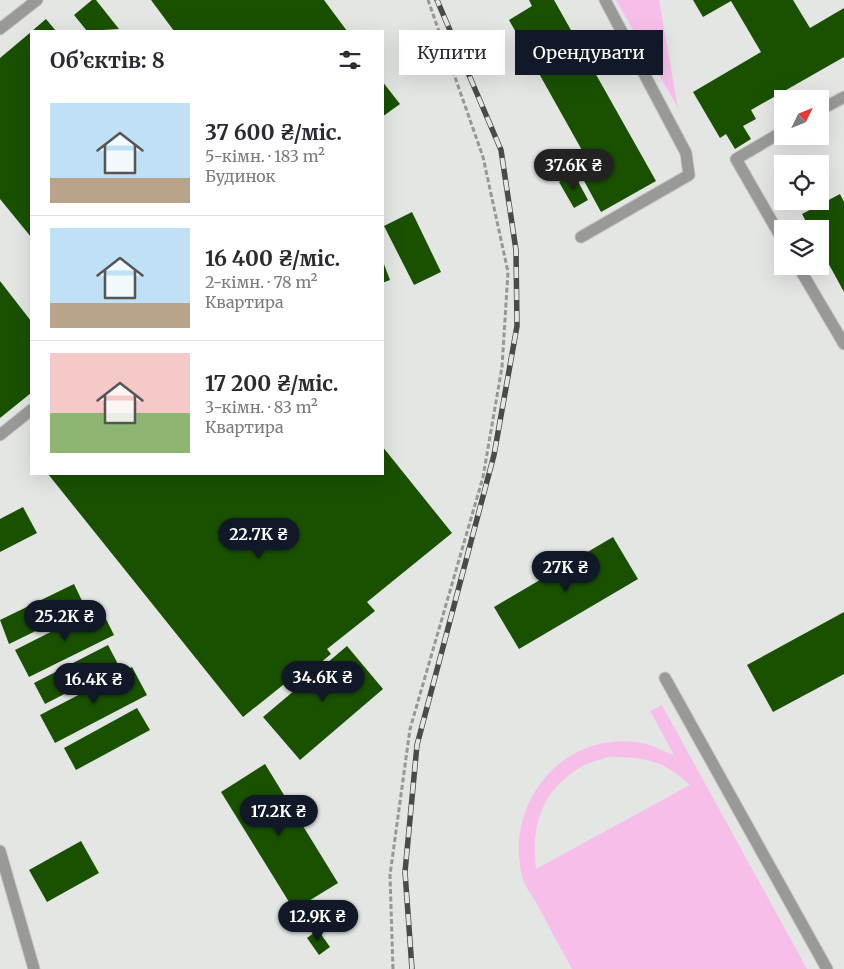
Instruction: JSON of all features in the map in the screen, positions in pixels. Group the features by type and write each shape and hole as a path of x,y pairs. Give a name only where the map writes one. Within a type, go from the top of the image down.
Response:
{"lane":[{"path":"0,29 37,0"},
{"path":"581,237 689,175 686,153 605,0"},
{"path":"829,105 844,96"},
{"path":"774,137 736,159 774,225"},
{"path":"803,275 844,344"},
{"path":"0,435 30,411"},
{"path":"665,678 827,969"},
{"path":"0,851 34,969"}],"path":[{"path":"393,969 390,875 410,729 483,477 502,367 508,272 483,157 428,0"}],"shaded area":[{"path":"616,0 659,0 678,108 659,75 663,75 663,30 633,30"},
{"path":"662,705 807,969 572,969 523,879 519,848 522,822 531,798 546,776 565,759 588,747 614,742 642,743 674,755 650,711","holes":["609,757 643,759 662,765 690,785 536,869 535,838 537,824 547,799 566,777 579,768"]}],"building":[{"path":"92,0 96,0 119,29 86,30 74,15"},
{"path":"151,0 324,0 346,30 173,30"},
{"path":"529,0 554,0 571,30 515,31 509,20 532,6"},
{"path":"693,0 793,0 810,28 844,8 844,57 786,90 774,90 774,97 751,110 756,119 743,126 751,139 735,149 726,134 720,138 693,92 761,52 731,1 703,17"},
{"path":"46,19 55,30 33,30"},
{"path":"30,33 30,236 0,199 0,58"},
{"path":"540,75 596,75 656,181 601,212 577,168 588,161"},
{"path":"384,84 400,104 384,116"},
{"path":"574,174 588,200 574,208 559,182"},
{"path":"840,194 844,202 844,292 829,264 829,220 805,220 802,214 810,210 829,210 829,200"},
{"path":"412,212 441,272 414,285 384,226"},
{"path":"384,264 390,280 384,282"},
{"path":"0,281 30,320 30,394 0,418"},
{"path":"384,448 452,533 367,602 375,611 327,649 331,654 302,678 298,673 243,717 49,475 384,475"},
{"path":"23,507 37,533 0,552 0,519"},
{"path":"613,537 638,579 519,649 494,607"},
{"path":"74,584 85,607 9,644 0,620"},
{"path":"100,607 114,635 29,677 15,650"},
{"path":"844,612 844,674 773,712 747,665"},
{"path":"108,645 119,666 45,704 34,683"},
{"path":"347,646 383,689 300,760 263,717"},
{"path":"132,667 147,695 55,743 40,715"},
{"path":"137,708 150,730 76,770 64,748"},
{"path":"265,764 338,883 294,910 221,792"},
{"path":"81,841 99,873 47,902 29,870"},
{"path":"318,930 330,947 319,955 307,938"}],"railway":[{"path":"412,969 405,872 417,745 494,455 517,326 516,250 501,150 437,0"}]}
